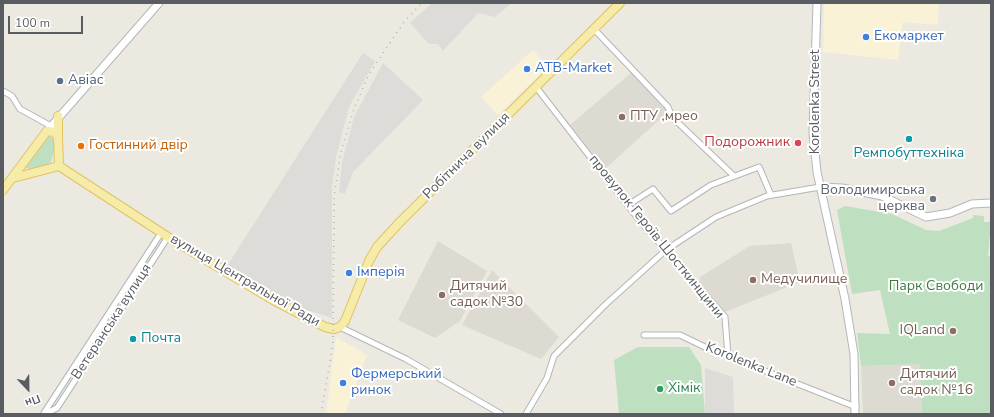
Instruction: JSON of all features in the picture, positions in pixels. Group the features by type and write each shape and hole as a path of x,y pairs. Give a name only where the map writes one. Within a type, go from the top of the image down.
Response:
{"main road":[{"path":"3,190 13,178 20,165 58,116 159,3"},
{"name":"Робітнича вулиця","path":"340,327 344,322 369,261 377,248 399,223 620,3"},
{"name":"Korolenka Street","path":"817,3 813,133 820,186 850,328 854,354 856,411"},
{"path":"13,178 59,166 58,116"},
{"path":"49,129 55,132 58,138"},
{"path":"20,165 22,169 31,174"},
{"name":"вулиця Центральної Ради","path":"59,166 164,235 272,300 325,327 334,329 340,327"},
{"path":"820,186 842,188 882,196 926,217 950,214 972,204 991,202"}],"street":[{"path":"594,29 668,107 672,117 732,175"},
{"name":"провулок Героїв Шосткинщини","path":"536,87 628,205 725,317 728,356"},
{"path":"3,91 12,96 20,109 49,129"},
{"path":"628,205 653,189 671,211 711,185 732,175 759,167 771,195"},
{"path":"526,414 547,378 554,356 606,304 666,250 716,217 771,195 820,186"},
{"name":"Ветеранська вулиця","path":"44,414 164,235"},
{"name":"Ветеранська вулиця","path":"44,414 57,408 164,235"},
{"name":"вулиця Центральної Ради","path":"340,327 406,359 501,414"},
{"name":"Korolenka Lane","path":"644,335 680,335 856,411"}],"shaded area":[{"path":"432,3 512,3 495,17 478,13 443,51 438,44 429,44 410,23"},
{"path":"824,3 939,3 938,25 903,22 898,60 823,52"},
{"path":"533,50 548,67 498,115 481,97"},
{"path":"363,53 375,61 349,107 336,157 332,188 332,318 298,307 227,266"},
{"path":"383,63 423,100 353,172 345,194 339,192 342,163 354,117"},
{"path":"631,73 668,112 605,169 570,125"},
{"name":"Дитячий садок №30","path":"438,241 487,271 460,321 435,338 398,320"},
{"path":"791,243 800,282 725,312 699,282 700,277 750,246"},
{"path":"492,270 559,337 541,359 462,325"},
{"name":"Фермерський ринок","path":"336,337 367,355 345,414 326,414"},
{"name":"Дитячий садок №16","path":"920,364 922,414 863,414 861,366"},
{"path":"705,368 733,377 734,414 705,414"}],"green space":[{"path":"49,135 54,140 55,148 51,162 45,167 30,169 23,167"},
{"name":"Парк Свободи","path":"845,206 892,214 926,230 939,231 973,218 973,215 984,216 984,222 991,222 988,256 991,257 991,414 922,414 920,364 861,366 857,333 890,334 880,290 852,294 837,210"},
{"name":"Хімік","path":"638,347 689,347 701,365 705,414 619,414 614,360"}],"railway":[{"path":"321,414 333,345 334,196 341,152 354,109 369,74 404,22 422,3"}],"place":[{"name":"Екомаркет","path":"866,37"},
{"name":"ATB-Market","path":"527,69"},
{"name":"Авіас","path":"60,81"},
{"name":"ПТУ ,мрео","path":"622,117"},
{"name":"Ремпобуттехніка","path":"909,139"},
{"name":"Подорожник","path":"798,143"},
{"name":"Гостинний двір","path":"81,146"},
{"name":"Володимирська церква","path":"933,199"},
{"name":"Імперія","path":"349,273"},
{"name":"Медучилище","path":"753,280"},
{"name":"Дитячий садок №30","path":"442,295"},
{"name":"IQLand","path":"953,331"},
{"name":"Почта","path":"133,339"},
{"name":"Фермерський ринок","path":"343,383"},
{"name":"Дитячий садок №16","path":"892,383"},
{"name":"Хімік","path":"660,389"}]}
